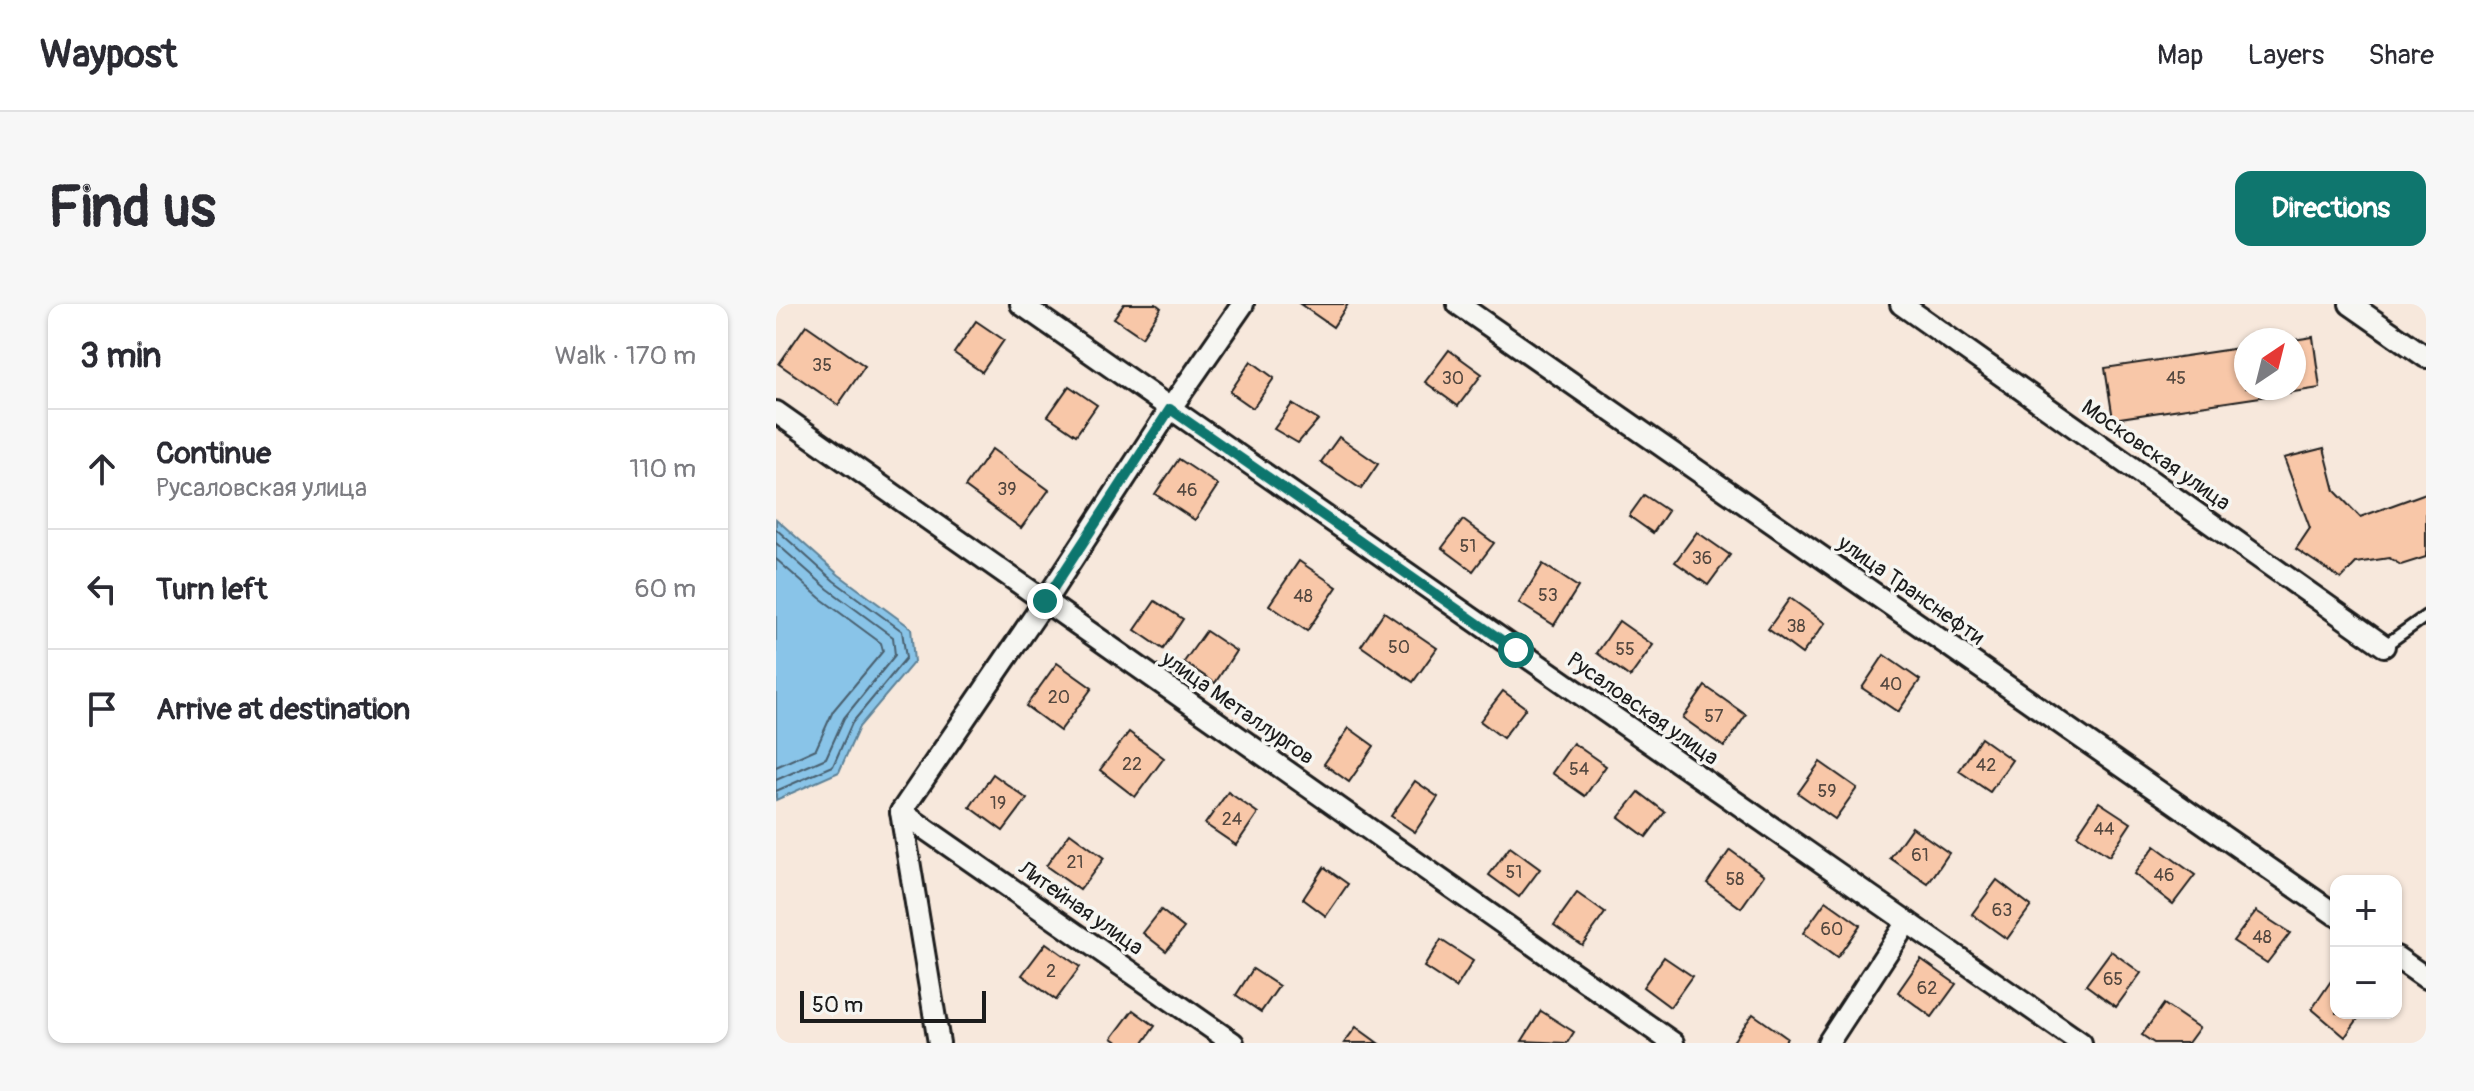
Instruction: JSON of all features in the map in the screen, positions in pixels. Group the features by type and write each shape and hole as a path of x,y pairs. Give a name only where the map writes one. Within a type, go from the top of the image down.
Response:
{"street":[{"name":"Русаловская улица","path":"1021,304 2081,1043"},
{"path":"939,1043 901,812 1243,304"},
{"name":"улица Транснефти","path":"1458,304 2330,911"},
{"name":"Московская улица","path":"1901,304 2384,646"},
{"path":"2359,306 2426,357"},
{"name":"улица Металлургов","path":"776,412 1673,1043"},
{"name":"Литейная улица","path":"901,812 1233,1043"},
{"path":"1828,1043 1907,922"},
{"path":"2402,961 2426,978"}],"lane":[{"path":"2384,646 2426,616"}],"water":[{"path":"776,519 839,575 911,628 914,662 859,727 839,772 776,800"}],"building":[{"path":"1124,304 1156,304 1161,308 1142,337 1114,318"},
{"path":"1300,304 1348,304 1333,327"},
{"path":"976,321 1004,340 982,372 954,353"},
{"path":"806,325 865,366 838,405 779,364"},
{"path":"2313,337 2320,388 2306,390 2306,338"},
{"path":"2234,349 2234,400 2240,400 2113,419 2105,368"},
{"path":"1449,350 1482,374 1458,406 1425,382"},
{"path":"1251,361 1274,378 1253,408 1230,392"},
{"path":"1069,386 1097,405 1076,435 1048,416"},
{"path":"1292,404 1318,420 1298,443 1274,429"},
{"path":"1339,437 1378,464 1361,489 1321,462"},
{"path":"2324,448 2335,491 2360,517 2426,493 2426,557 2401,565 2389,558 2356,563 2341,579 2296,549 2310,528 2284,458"},
{"path":"992,449 1049,490 1021,528 965,487"},
{"path":"1179,459 1218,485 1195,520 1155,494"},
{"path":"1644,495 1668,511 1653,533 1629,516"},
{"path":"1463,520 1494,543 1473,571 1442,548"},
{"path":"1697,532 1730,555 1708,585 1675,562"},
{"path":"1299,561 1337,587 1307,631 1269,605"},
{"path":"1543,564 1578,587 1554,625 1519,603"},
{"path":"1790,598 1825,623 1802,654 1768,629"},
{"path":"1155,601 1183,619 1163,649 1135,630"},
{"path":"1384,612 1437,648 1413,682 1361,646"},
{"path":"1619,621 1653,645 1630,677 1597,653"},
{"path":"1206,631 1236,651 1215,683 1184,662"},
{"path":"1884,655 1920,680 1898,712 1862,688"},
{"path":"1057,663 1092,688 1060,731 1026,706"},
{"path":"1705,686 1746,715 1724,747 1683,718"},
{"path":"1503,691 1526,708 1503,738 1480,721"},
{"path":"1349,728 1374,746 1349,782 1324,764"},
{"path":"1129,732 1164,758 1135,797 1100,770"},
{"path":"1981,738 2012,760 1990,792 1959,771"},
{"path":"1573,743 1606,766 1585,796 1552,773"},
{"path":"1820,762 1857,788 1835,819 1798,793"},
{"path":"993,774 1027,799 1003,831 970,807"},
{"path":"1415,781 1438,797 1415,832 1391,816"},
{"path":"1228,792 1258,813 1236,845 1205,824"},
{"path":"1639,792 1665,812 1646,837 1619,817"},
{"path":"2099,802 2131,823 2109,856 2077,835"},
{"path":"1912,827 1949,853 1928,884 1890,858"},
{"path":"1070,833 1104,858 1080,890 1046,866"},
{"path":"2155,846 2195,875 2173,904 2134,874"},
{"path":"1510,847 1540,869 1519,897 1489,875"},
{"path":"1730,850 1764,875 1741,908 1707,883"},
{"path":"1324,867 1348,884 1326,916 1303,899"},
{"path":"1997,880 2031,906 2007,939 1972,914"},
{"path":"1577,893 1605,913 1582,945 1554,925"},
{"path":"1826,901 1860,925 1837,958 1803,933"},
{"path":"1161,910 1184,928 1166,951 1143,933"},
{"path":"2256,911 2290,933 2267,963 2233,941"},
{"path":"1441,940 1473,961 1456,988 1424,967"},
{"path":"1046,943 1080,967 1056,1000 1022,975"},
{"path":"2111,951 2141,973 2116,1007 2086,985"},
{"path":"1664,957 1692,976 1670,1007 1643,987"},
{"path":"1921,959 1956,984 1932,1017 1898,992"},
{"path":"1253,969 1279,986 1261,1012 1236,995"},
{"path":"2330,982 2330,1019 2358,1019 2345,1037 2312,1009"},
{"path":"2164,1004 2199,1028 2188,1043 2154,1043 2142,1035"},
{"path":"1133,1010 1155,1026 1143,1043 1119,1043 1112,1038"},
{"path":"1541,1011 1574,1032 1567,1043 1522,1041"},
{"path":"1753,1014 1787,1038 1784,1043 1732,1043"},
{"path":"1356,1027 1378,1043 1344,1043"}],"route":[{"path":"1045,601 1170,409 1516,650"}]}
